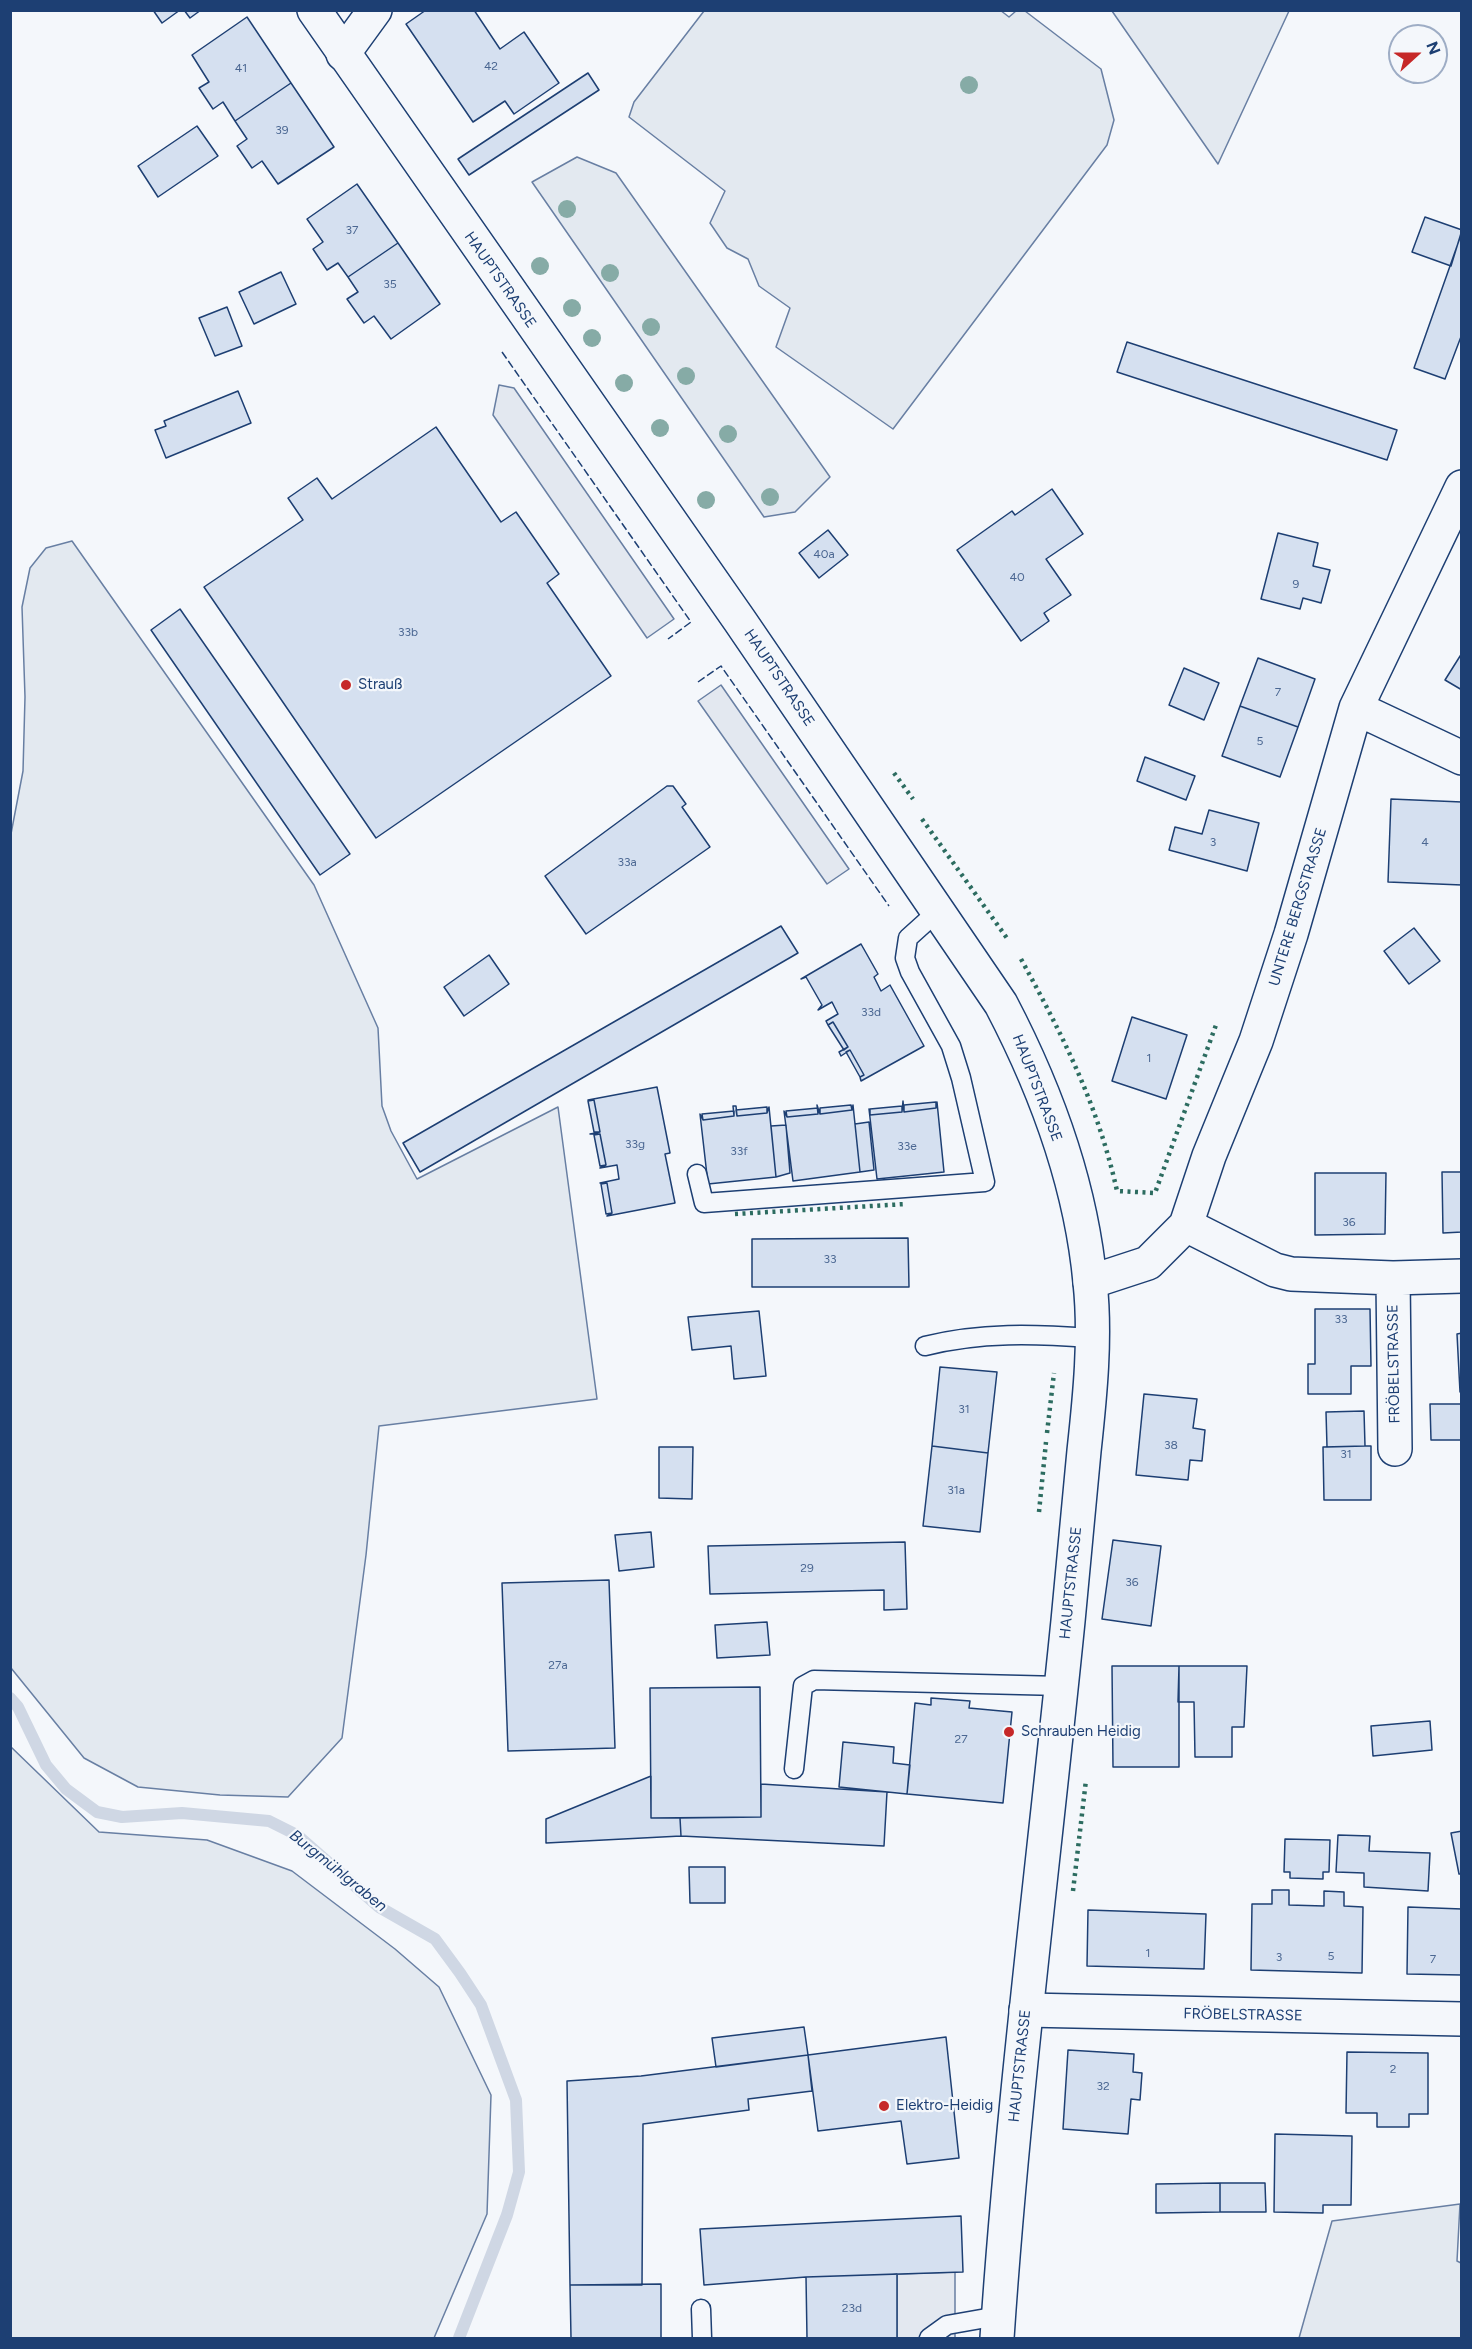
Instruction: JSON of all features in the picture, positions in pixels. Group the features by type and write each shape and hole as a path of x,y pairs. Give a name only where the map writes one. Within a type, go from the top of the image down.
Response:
{"main road":[{"name":"HAUPTSTRASSE","path":"314,10 746,631 1001,1004 1026,1053 1050,1113 1077,1203 1090,1282 1089,1417 1026,2010 997,2327"},
{"path":"343,54 375,10"},
{"name":"UNTERE BERGSTRASSE","path":"1090,1282 1149,1263 1186,1225 1209,1156 1263,1020 1294,923 1356,708 1461,487"},
{"path":"1356,708 1461,758"},
{"path":"1186,1225 1275,1270 1291,1274 1393,1278 1461,1276"},
{"name":"FRÖBELSTRASSE","path":"1393,1278 1395,1449"},
{"name":"FRÖBELSTRASSE","path":"1026,2010 1461,2019"}],"lane":[{"path":"697,1173 704,1203 985,1182 962,1078 951,1046 910,972 905,958 908,938 938,911"},
{"path":"925,1346 986,1335 1029,1334 1091,1338"},
{"path":"795,1769 803,1686 814,1680 1061,1686"},
{"path":"701,2309 702,2338"},
{"path":"928,2338 946,2325 997,2327"}],"shaded area":[{"path":"1000,10 1009,17 1016,11 1025,11 1101,69 1114,120 1107,145 893,429 776,347 790,308 759,286 748,259 727,248 710,223 725,191 629,117 634,102 704,11"},
{"path":"1112,11 1289,11 1218,164"},
{"path":"577,157 616,173 830,477 795,512 764,517 532,182"},
{"path":"499,385 514,388 674,619 647,638 493,415"},
{"path":"72,541 314,885 378,1028 382,1106 391,1131 417,1179 558,1107 597,1399 379,1426 366,1555 342,1738 288,1797 220,1795 138,1787 84,1758 11,1668 10,839 23,771 25,697 22,607 30,568 46,548"},
{"path":"721,685 849,869 827,884 698,701"},
{"path":"10,1746 99,1832 207,1840 292,1871 395,1949 439,1987 491,2095 487,2214 434,2338 11,2338"},
{"path":"1460,2204 1457,2261 1461,2263 1461,2338 1299,2338 1332,2221"},
{"path":"955,2272 955,2338 897,2338 897,2274"}],"building":[{"path":"153,10 180,10 162,23"},
{"path":"184,10 201,10 190,18"},
{"path":"426,10 474,10 500,49 524,32 559,83 514,114 505,101 473,122 406,24"},
{"path":"247,17 291,83 235,121 223,102 213,109 199,88 209,82 192,55"},
{"path":"588,73 599,90 469,175 458,159"},
{"path":"291,83 334,147 278,184 262,161 252,168 237,146 247,139 235,121"},
{"path":"197,126 218,156 158,197 138,166"},
{"path":"357,184 398,243 348,277 338,263 327,270 313,249 323,242 307,219"},
{"path":"1425,217 1462,230 1451,266 1412,252"},
{"path":"1462,232 1462,334 1445,379 1414,368"},
{"path":"398,243 440,304 391,339 374,316 364,323 347,299 358,292 348,277"},
{"path":"281,272 296,304 254,324 239,292"},
{"path":"227,307 242,346 215,356 199,318"},
{"path":"1127,342 1397,430 1387,460 1117,372"},
{"path":"238,391 251,423 166,458 155,430 166,426 164,421"},
{"path":"436,427 501,522 516,512 559,574 547,583 611,676 376,838 204,587 303,520 288,498 317,478 332,499"},
{"path":"1052,489 1083,534 1046,559 1071,595 1044,613 1049,621 1021,641 957,550 1012,511 1015,515"},
{"path":"828,530 848,555 819,578 799,553"},
{"path":"1278,533 1318,543 1313,566 1330,570 1321,603 1303,598 1300,609 1261,599"},
{"path":"180,609 350,854 320,875 151,630"},
{"path":"1462,653 1462,690 1445,680"},
{"path":"1258,658 1315,679 1298,727 1240,706"},
{"path":"1184,668 1219,683 1204,720 1169,705"},
{"path":"1240,706 1298,727 1280,777 1222,756"},
{"path":"1145,757 1195,776 1186,800 1137,781"},
{"path":"667,786 673,786 686,804 682,807 710,847 586,934 545,876"},
{"path":"1391,799 1462,802 1462,885 1388,882"},
{"path":"1209,810 1259,823 1247,871 1169,850 1175,827 1202,834"},
{"path":"781,926 798,953 420,1172 403,1143"},
{"path":"1414,928 1440,961 1409,984 1384,951"},
{"path":"861,944 878,974 874,977 881,991 890,985 924,1046 861,1081 860,1077 864,1075 850,1050 841,1056 839,1052 848,1047 833,1022 828,1025 826,1021 838,1014 832,1002 818,1010 822,1005 806,977 801,979"},
{"path":"489,955 509,984 464,1016 444,987"},
{"path":"1132,1017 1187,1035 1166,1099 1112,1081"},
{"path":"833,1022 848,1047 844,1050 828,1025"},
{"path":"850,1050 864,1075 860,1077 846,1052"},
{"path":"657,1087 670,1153 665,1154 675,1203 607,1216 612,1213 607,1183 600,1183 619,1179 617,1165 600,1168 606,1165 600,1134 590,1134 600,1132 594,1100 588,1100"},
{"path":"594,1100 600,1132 594,1132 588,1101"},
{"path":"903,1101 904,1112 936,1108 937,1102 944,1172 877,1179 869,1109 870,1115 902,1112"},
{"path":"936,1102 936,1108 904,1112 904,1105"},
{"path":"817,1105 820,1114 852,1110 853,1105 860,1172 793,1181 784,1111 787,1117 818,1114"},
{"path":"851,1105 852,1110 820,1114 820,1108"},
{"path":"733,1106 736,1106 737,1116 767,1113 769,1107 776,1177 708,1184 700,1114 703,1120 734,1116"},
{"path":"902,1106 902,1112 870,1115 870,1109"},
{"path":"767,1107 767,1113 737,1116 736,1110"},
{"path":"818,1108 818,1114 787,1117 786,1111"},
{"path":"734,1111 734,1116 703,1120 702,1114"},
{"path":"869,1122 874,1170 860,1172 855,1124"},
{"path":"786,1125 790,1173 776,1177 771,1126"},
{"path":"600,1134 606,1165 600,1166 594,1135"},
{"path":"1442,1172 1462,1172 1462,1232 1443,1233"},
{"path":"1315,1173 1386,1173 1385,1234 1315,1235"},
{"path":"607,1183 612,1213 606,1214 601,1184"},
{"path":"908,1238 909,1287 752,1287 752,1239"},
{"path":"1315,1309 1370,1309 1371,1366 1351,1366 1351,1394 1308,1394 1308,1364 1315,1364"},
{"path":"759,1311 766,1376 734,1379 731,1346 692,1350 688,1317"},
{"path":"1462,1333 1462,1392 1460,1392 1457,1334"},
{"path":"940,1367 997,1372 988,1453 932,1446"},
{"path":"1144,1394 1197,1399 1193,1428 1205,1430 1202,1461 1190,1460 1188,1480 1136,1475"},
{"path":"1430,1404 1462,1404 1462,1440 1431,1440"},
{"path":"1364,1411 1365,1446 1327,1447 1326,1412"},
{"path":"932,1446 988,1453 980,1532 923,1526"},
{"path":"1371,1446 1371,1500 1324,1500 1323,1447"},
{"path":"659,1447 693,1447 692,1499 659,1498"},
{"path":"651,1532 654,1567 619,1571 615,1535"},
{"path":"1113,1540 1161,1546 1151,1626 1102,1619"},
{"path":"905,1542 907,1609 884,1610 884,1590 710,1594 708,1546"},
{"path":"609,1580 615,1748 508,1751 502,1583"},
{"path":"767,1622 770,1655 717,1658 715,1625"},
{"path":"1112,1666 1179,1666 1179,1767 1113,1767"},
{"path":"1179,1666 1247,1666 1244,1727 1232,1727 1232,1757 1195,1757 1194,1702 1178,1702"},
{"path":"760,1687 761,1817 651,1818 650,1688"},
{"path":"931,1698 970,1701 969,1708 1012,1712 1003,1803 907,1794 915,1703 931,1705"},
{"path":"1430,1721 1432,1750 1373,1756 1371,1726"},
{"path":"843,1742 894,1747 893,1763 910,1765 907,1794 839,1787"},
{"path":"651,1776 651,1818 680,1818 681,1836 546,1843 546,1819"},
{"path":"761,1784 887,1792 884,1846 681,1836 680,1818 761,1817"},
{"path":"1462,1831 1462,1874 1459,1874 1451,1833"},
{"path":"1338,1835 1370,1836 1369,1851 1430,1853 1428,1891 1364,1887 1364,1873 1336,1872"},
{"path":"1285,1839 1330,1840 1329,1872 1323,1872 1323,1879 1290,1878 1290,1872 1284,1872"},
{"path":"689,1867 725,1867 725,1903 690,1903"},
{"path":"1272,1890 1289,1890 1289,1905 1324,1906 1324,1891 1344,1892 1344,1906 1363,1907 1362,1973 1251,1970 1252,1904 1272,1904"},
{"path":"1408,1907 1462,1909 1462,1975 1407,1974"},
{"path":"1088,1910 1206,1914 1204,1969 1087,1966"},
{"path":"804,2027 808,2055 716,2067 712,2038"},
{"name":"Elektro-Heidig","path":"946,2037 959,2158 907,2164 901,2121 818,2131 808,2055"},
{"path":"1068,2050 1134,2054 1133,2072 1142,2073 1140,2100 1131,2099 1128,2134 1063,2129"},
{"path":"1347,2052 1428,2053 1428,2114 1409,2114 1409,2127 1377,2127 1377,2113 1346,2113"},
{"path":"808,2055 812,2091 748,2099 749,2110 643,2124 642,2285 570,2285 567,2081 641,2076"},
{"path":"1275,2134 1352,2136 1351,2205 1323,2205 1323,2213 1274,2212"},
{"path":"1220,2183 1265,2183 1266,2212 1220,2212"},
{"path":"1220,2183 1220,2212 1156,2213 1156,2184"},
{"path":"961,2216 963,2272 806,2277 704,2285 700,2229"},
{"path":"897,2274 897,2338 807,2338 806,2277"},
{"path":"661,2284 661,2338 571,2338 570,2285"}],"waterway":[{"name":"Burgmühlgraben","path":"10,1698 18,1707 46,1765 66,1789 97,1812 122,1817 182,1813 269,1821 297,1835 379,1907 435,1939 460,1973 481,2005 516,2100 519,2172 507,2215 459,2338"}],"hedge":[{"path":"894,773 913,799"},
{"path":"922,819 1009,941"},
{"path":"1021,959 1078,1072 1100,1129 1117,1191 1155,1193 1216,1025"},
{"path":"735,1214 906,1204"},
{"path":"1047,1433 1054,1373"},
{"path":"1039,1512 1046,1442"},
{"path":"1073,1891 1086,1780"}],"fence":[{"path":"502,352 691,622 668,639"},
{"path":"698,682 721,666 889,906"}],"place":[{"name":"Strauß","path":"346,685"},
{"name":"Schrauben Heidig","path":"1009,1732"},
{"name":"Elektro-Heidig","path":"884,2106"}]}
